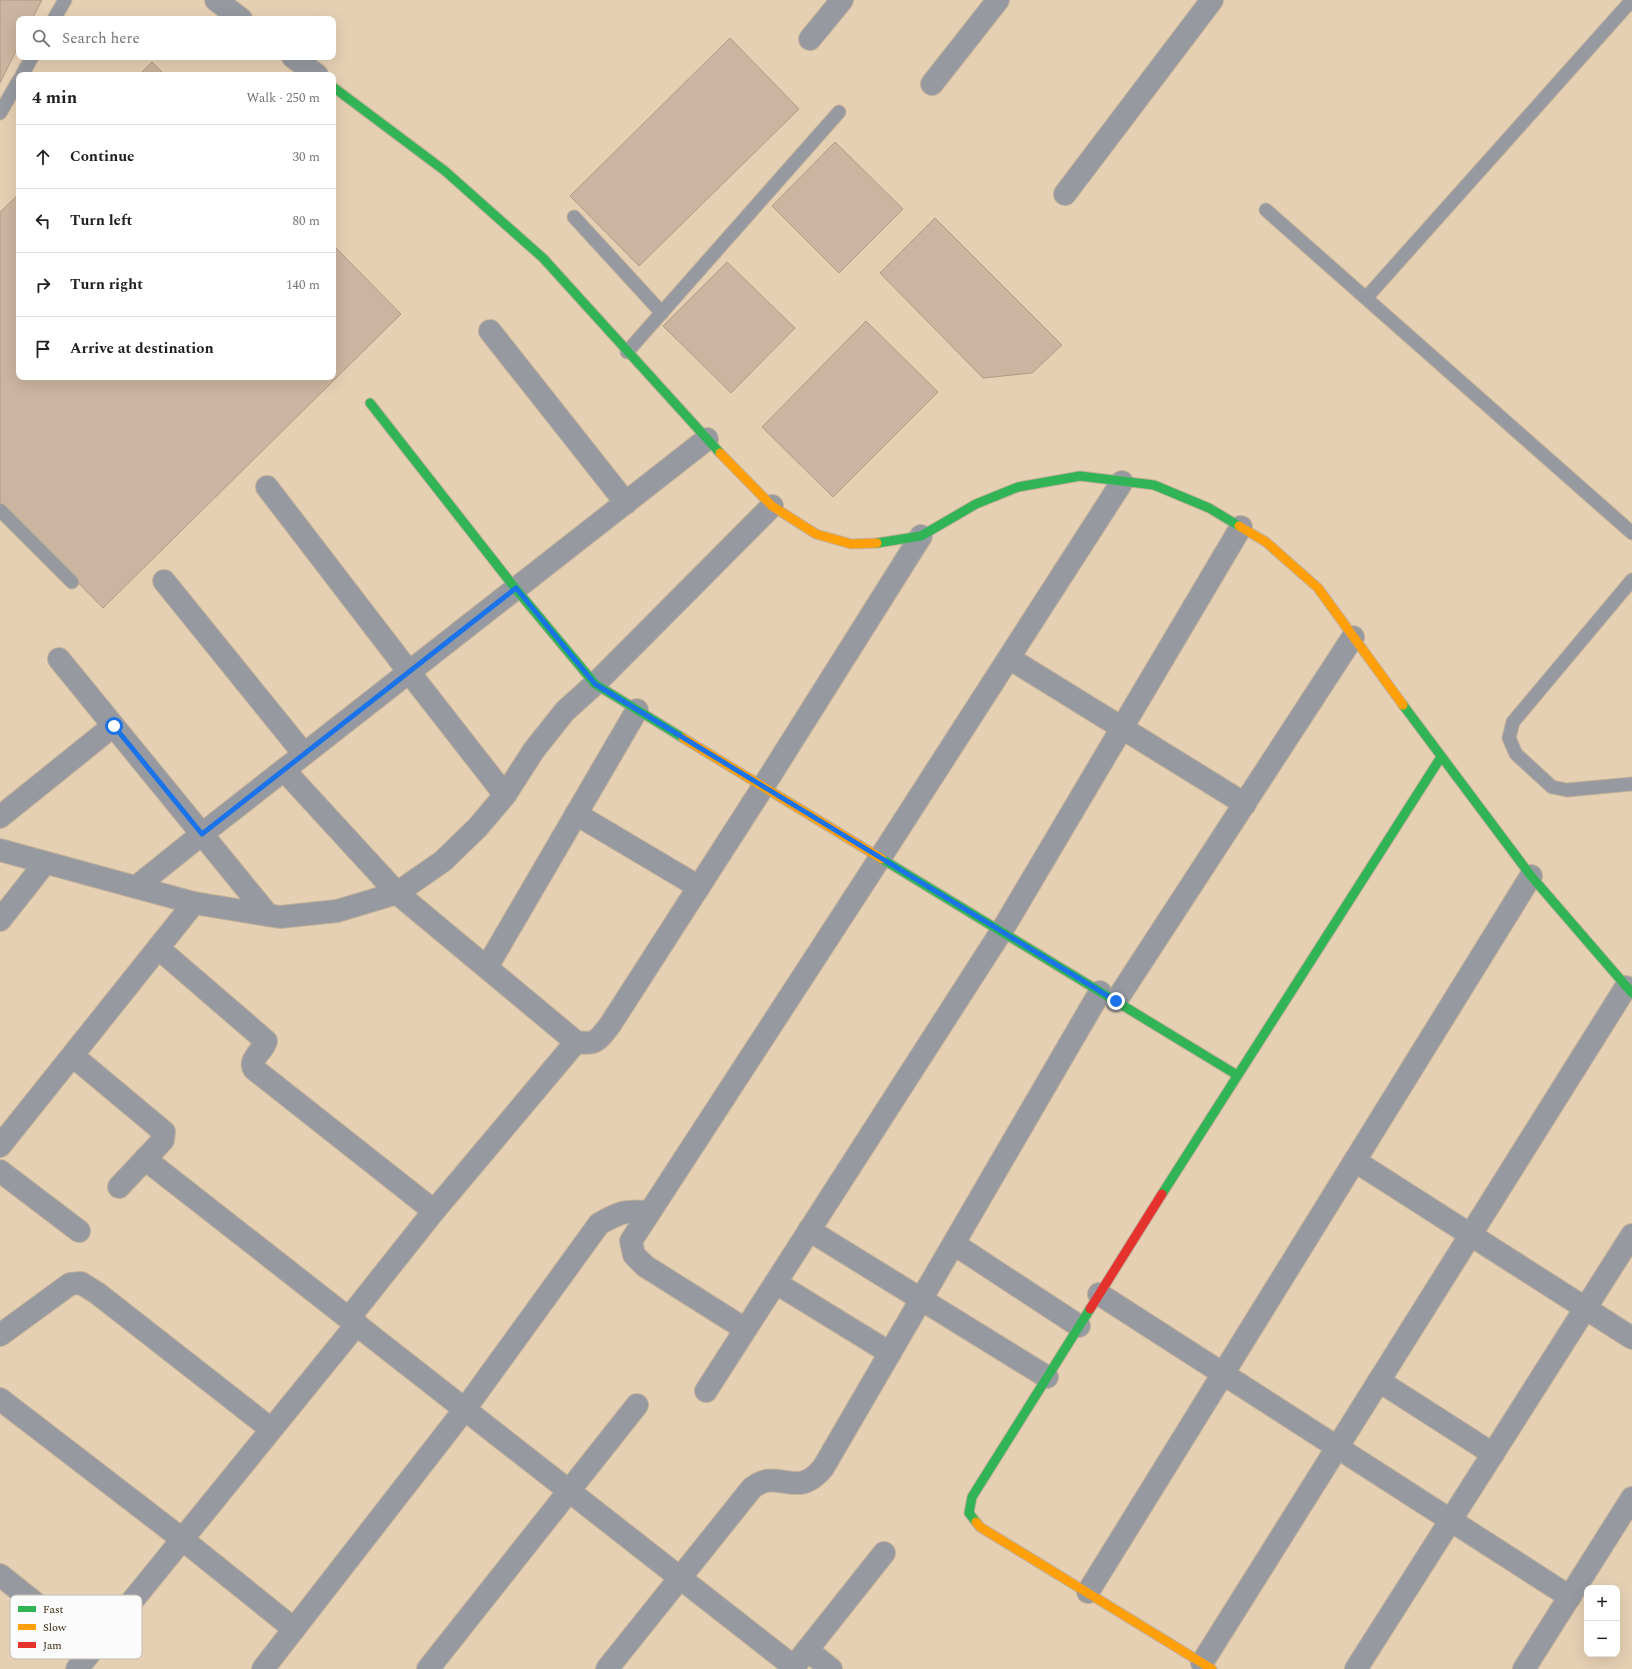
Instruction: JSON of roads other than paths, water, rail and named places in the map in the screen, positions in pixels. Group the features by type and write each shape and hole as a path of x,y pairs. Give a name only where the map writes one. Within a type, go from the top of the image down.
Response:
{"street":[{"path":"216,0 237,16"},
{"path":"810,40 842,0"},
{"path":"932,84 998,0"},
{"path":"1065,194 1212,0"},
{"path":"297,60 313,72"},
{"path":"336,89 445,171 543,258 707,439 772,506 816,534 851,544 878,543 920,536 976,504 1018,487 1080,476 1154,485 1209,508 1266,542 1318,588 1441,757 1531,876 1629,990 1471,1234 1337,1447 1207,1666 980,1527 969,1513 972,1497 1237,1075 1441,757"},
{"path":"490,331 626,503"},
{"path":"370,403 516,588 595,684 1237,1075"},
{"path":"136,887 707,439"},
{"path":"746,1329 645,1266 634,1255 631,1241 1122,482"},
{"path":"267,487 505,795"},
{"path":"0,850 194,903 280,917 338,911 397,893 443,861 478,827 505,795 534,750 565,711 595,684 772,506"},
{"path":"706,1391 1001,932 1241,527"},
{"path":"284,770 397,893 576,1042 589,1044 599,1040 610,1025 763,787 920,536"},
{"path":"164,581 304,754"},
{"path":"607,1669 752,1488 761,1481 801,1483 815,1477 823,1468 954,1244 1108,997 1244,804 1353,636"},
{"path":"1009,658 1244,804"},
{"path":"59,659 268,915"},
{"path":"487,967 637,710"},
{"path":"0,817 114,726"},
{"path":"576,814 699,887"},
{"path":"0,920 45,863"},
{"path":"1088,1592 1531,876"},
{"path":"0,1146 194,903"},
{"path":"158,948 266,1041 265,1047 253,1061 252,1066 254,1069 434,1211"},
{"path":"137,1595 271,1429 434,1211 576,1042"},
{"path":"73,1056 164,1132 163,1140 119,1187"},
{"path":"145,1159 680,1577 798,1662 831,1669"},
{"path":"1355,1160 1632,1338"},
{"path":"0,1171 79,1231"},
{"path":"263,1669 465,1409 599,1224 618,1213 632,1211 649,1212"},
{"path":"809,1230 1047,1377"},
{"path":"1356,1669 1632,1235"},
{"path":"954,1244 1079,1326"},
{"path":"0,1334 70,1284 81,1283 97,1293 271,1429"},
{"path":"776,1283 890,1353"},
{"path":"1099,1294 1570,1597"},
{"path":"1379,1380 1493,1454"},
{"path":"0,1399 182,1539 294,1629"},
{"path":"428,1669 636,1406"},
{"path":"1524,1669 1632,1498"},
{"path":"798,1662 884,1552"},
{"path":"0,1575 25,1595"},
{"path":"77,1669 85,1659"}],"lane":[{"path":"56,16 65,0"},
{"path":"1366,298 1632,0"},
{"path":"24,72 30,60"},
{"path":"0,113 16,85"},
{"path":"627,352 839,112"},
{"path":"1266,210 1632,533"},
{"path":"574,217 662,313"},
{"path":"0,510 72,582"},
{"path":"1632,580 1513,722 1509,738 1516,754 1552,787 1567,790 1632,784"}]}
